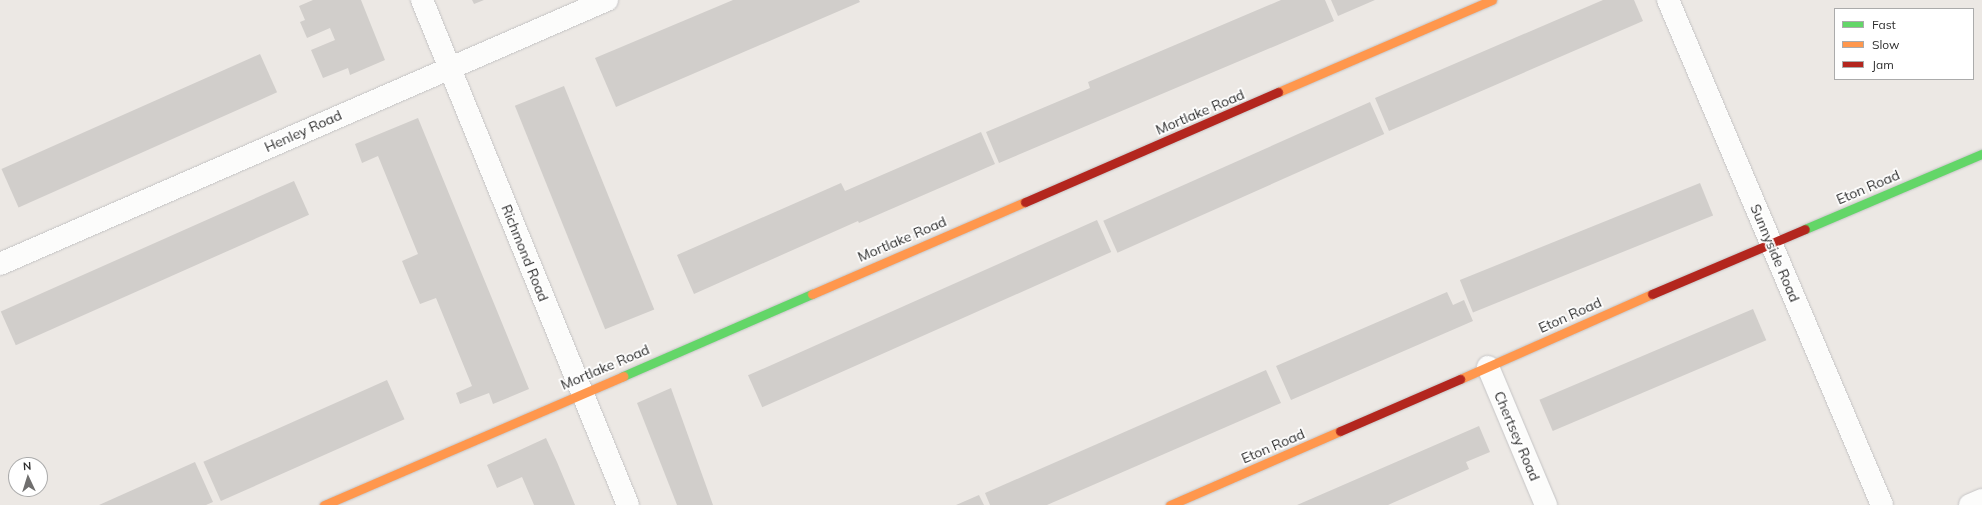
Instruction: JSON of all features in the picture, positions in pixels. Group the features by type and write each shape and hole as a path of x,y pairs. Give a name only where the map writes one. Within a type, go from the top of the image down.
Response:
{"street":[{"name":"Richmond Road","path":"422,0 628,505"},
{"name":"Henley Road","path":"0,264 607,0"},
{"name":"Mortlake Road","path":"324,505 1492,0"},
{"name":"Sunnyside Road","path":"1668,0 1882,505"},
{"name":"Eton Road","path":"1170,505 1488,368 1627,305 1982,154"},
{"name":"Chertsey Road","path":"1488,368 1546,505"},
{"path":"1970,505 1982,500"}],"building":[{"path":"313,0 361,0 385,60 350,75 348,68 323,78 311,50 335,40 330,28 307,38 300,22 305,20 299,6"},
{"path":"472,0 484,0 474,4"},
{"path":"733,0 859,0 860,2 616,107 595,58"},
{"path":"1281,0 1325,0 1334,21 999,163 986,132 1090,88 1088,82"},
{"path":"1331,0 1375,0 1338,16"},
{"path":"1603,0 1634,0 1643,21 1389,131 1375,98"},
{"path":"260,54 277,92 19,207 1,169"},
{"path":"564,86 654,309 605,329 515,106"},
{"path":"1370,102 1384,134 1117,253 1103,221"},
{"path":"418,118 529,389 493,404 489,393 460,404 456,393 472,386 436,298 420,304 402,261 418,254 378,156 362,163 355,144"},
{"path":"981,132 995,164 859,223 858,221 694,294 677,255 841,183 845,191"},
{"path":"294,181 309,215 16,345 1,312"},
{"path":"1700,183 1713,215 1473,312 1460,280"},
{"path":"1097,220 1111,252 762,407 748,375"},
{"path":"1447,292 1453,305 1464,300 1473,321 1291,400 1276,366"},
{"path":"1753,309 1766,340 1553,431 1539,400"},
{"path":"1266,370 1281,403 1047,505 990,505 985,493"},
{"path":"387,380 404,419 221,501 203,462"},
{"path":"671,388 713,505 677,505 637,403"},
{"path":"1479,426 1490,452 1466,462 1469,469 1388,505 1297,505"},
{"path":"546,438 575,505 534,505 522,477 497,488 487,465"},
{"path":"195,462 213,502 206,505 99,505"},
{"path":"979,495 984,505 956,505"}],"traffic: fast":[{"path":"1805,229 1982,154"},
{"path":"623,376 812,294"}],"traffic: slow":[{"path":"1278,92 1492,0"},
{"path":"812,294 1025,202"},
{"path":"1460,379 1652,294"},
{"path":"324,505 623,376"},
{"path":"1170,505 1340,431"}],"traffic: jam":[{"path":"1025,202 1278,92"},
{"path":"1652,294 1805,229"},
{"path":"1340,431 1460,379"}]}
